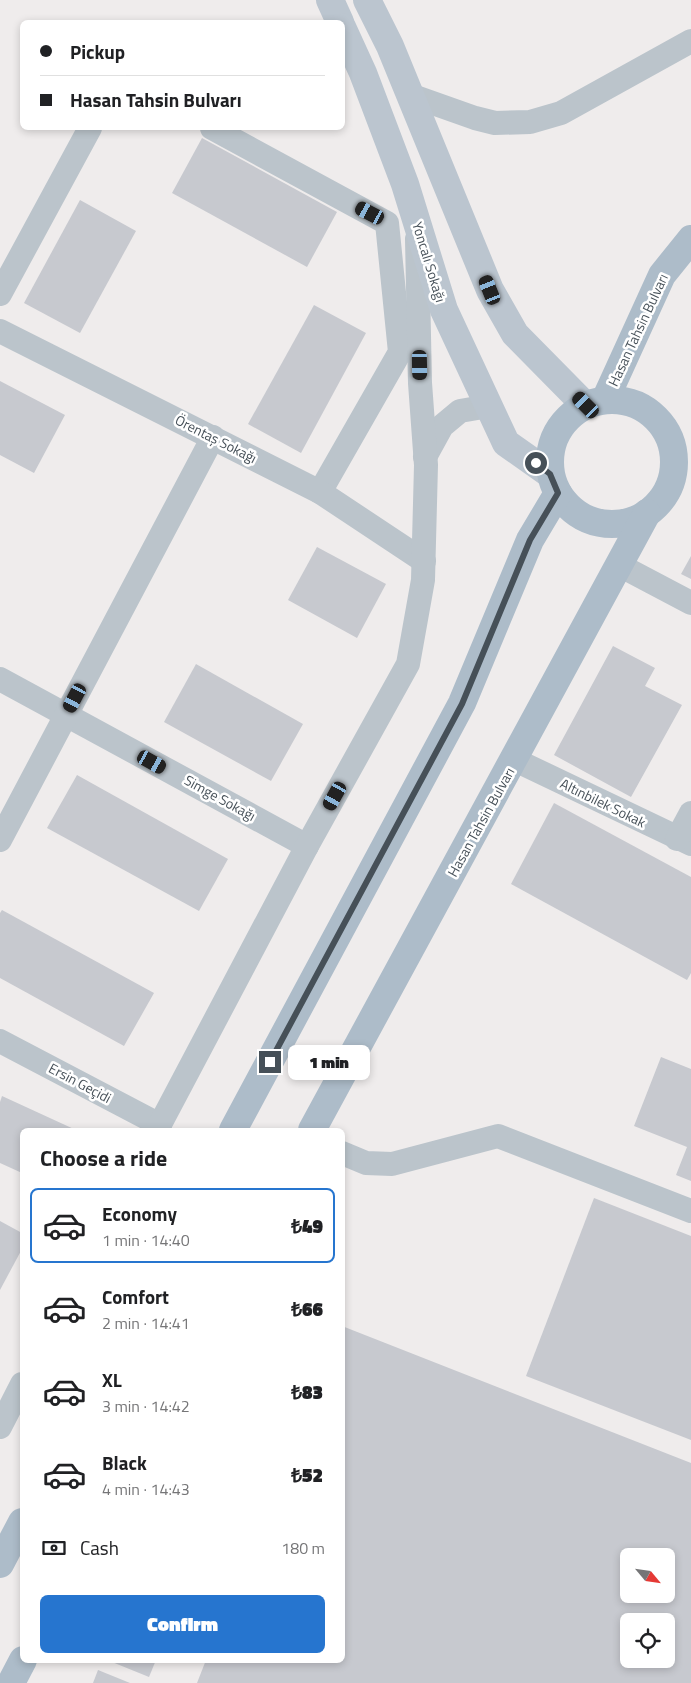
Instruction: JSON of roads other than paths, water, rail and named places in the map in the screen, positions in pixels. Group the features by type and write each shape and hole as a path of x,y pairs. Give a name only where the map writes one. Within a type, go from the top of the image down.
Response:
{"main road":[{"name":"Hasan Tahsin Bulvarı","path":"595,402 662,275 691,238"},
{"path":"626,401 650,413 660,422 670,440 674,460 671,480 662,499 647,513 629,522 601,523 588,520 571,509 554,483 550,453 556,433 568,417 595,402 626,401"},
{"path":"674,460 691,435"},
{"path":"234,1128 462,704 554,483"},
{"name":"Hasan Tahsin Bulvarı","path":"313,1128 515,760 647,513"},
{"path":"0,1564 20,1526"},
{"path":"11,1683 21,1663"}],"street":[{"path":"330,0 339,20"},
{"path":"368,0 390,46 490,290 515,334 595,402"},
{"name":"Yoncalı Sokağı","path":"345,34 370,91 405,184 444,310 506,443 554,483"},
{"path":"410,95 475,118 495,123 530,122 561,113 691,40"},
{"path":"0,294 89,130"},
{"path":"216,130 387,223 400,352 320,492"},
{"path":"158,1127 307,846 408,664 423,580 424,561 425,457 420,383 417,222"},
{"name":"Örentaş Sokağı","path":"0,331 320,492 424,561"},
{"path":"425,457 442,426 460,411 489,406"},
{"path":"0,840 213,437"},
{"path":"620,565 691,603"},
{"name":"Simge Sokağı","path":"0,679 307,846"},
{"name":"Altınbilek Sokak","path":"515,760 684,841"},
{"path":"684,841 691,813"},
{"name":"Ersin Geçidi","path":"0,1041 158,1127"},
{"path":"345,1154 366,1163 392,1164 498,1136 691,1211"},
{"path":"0,1427 20,1388"}]}
